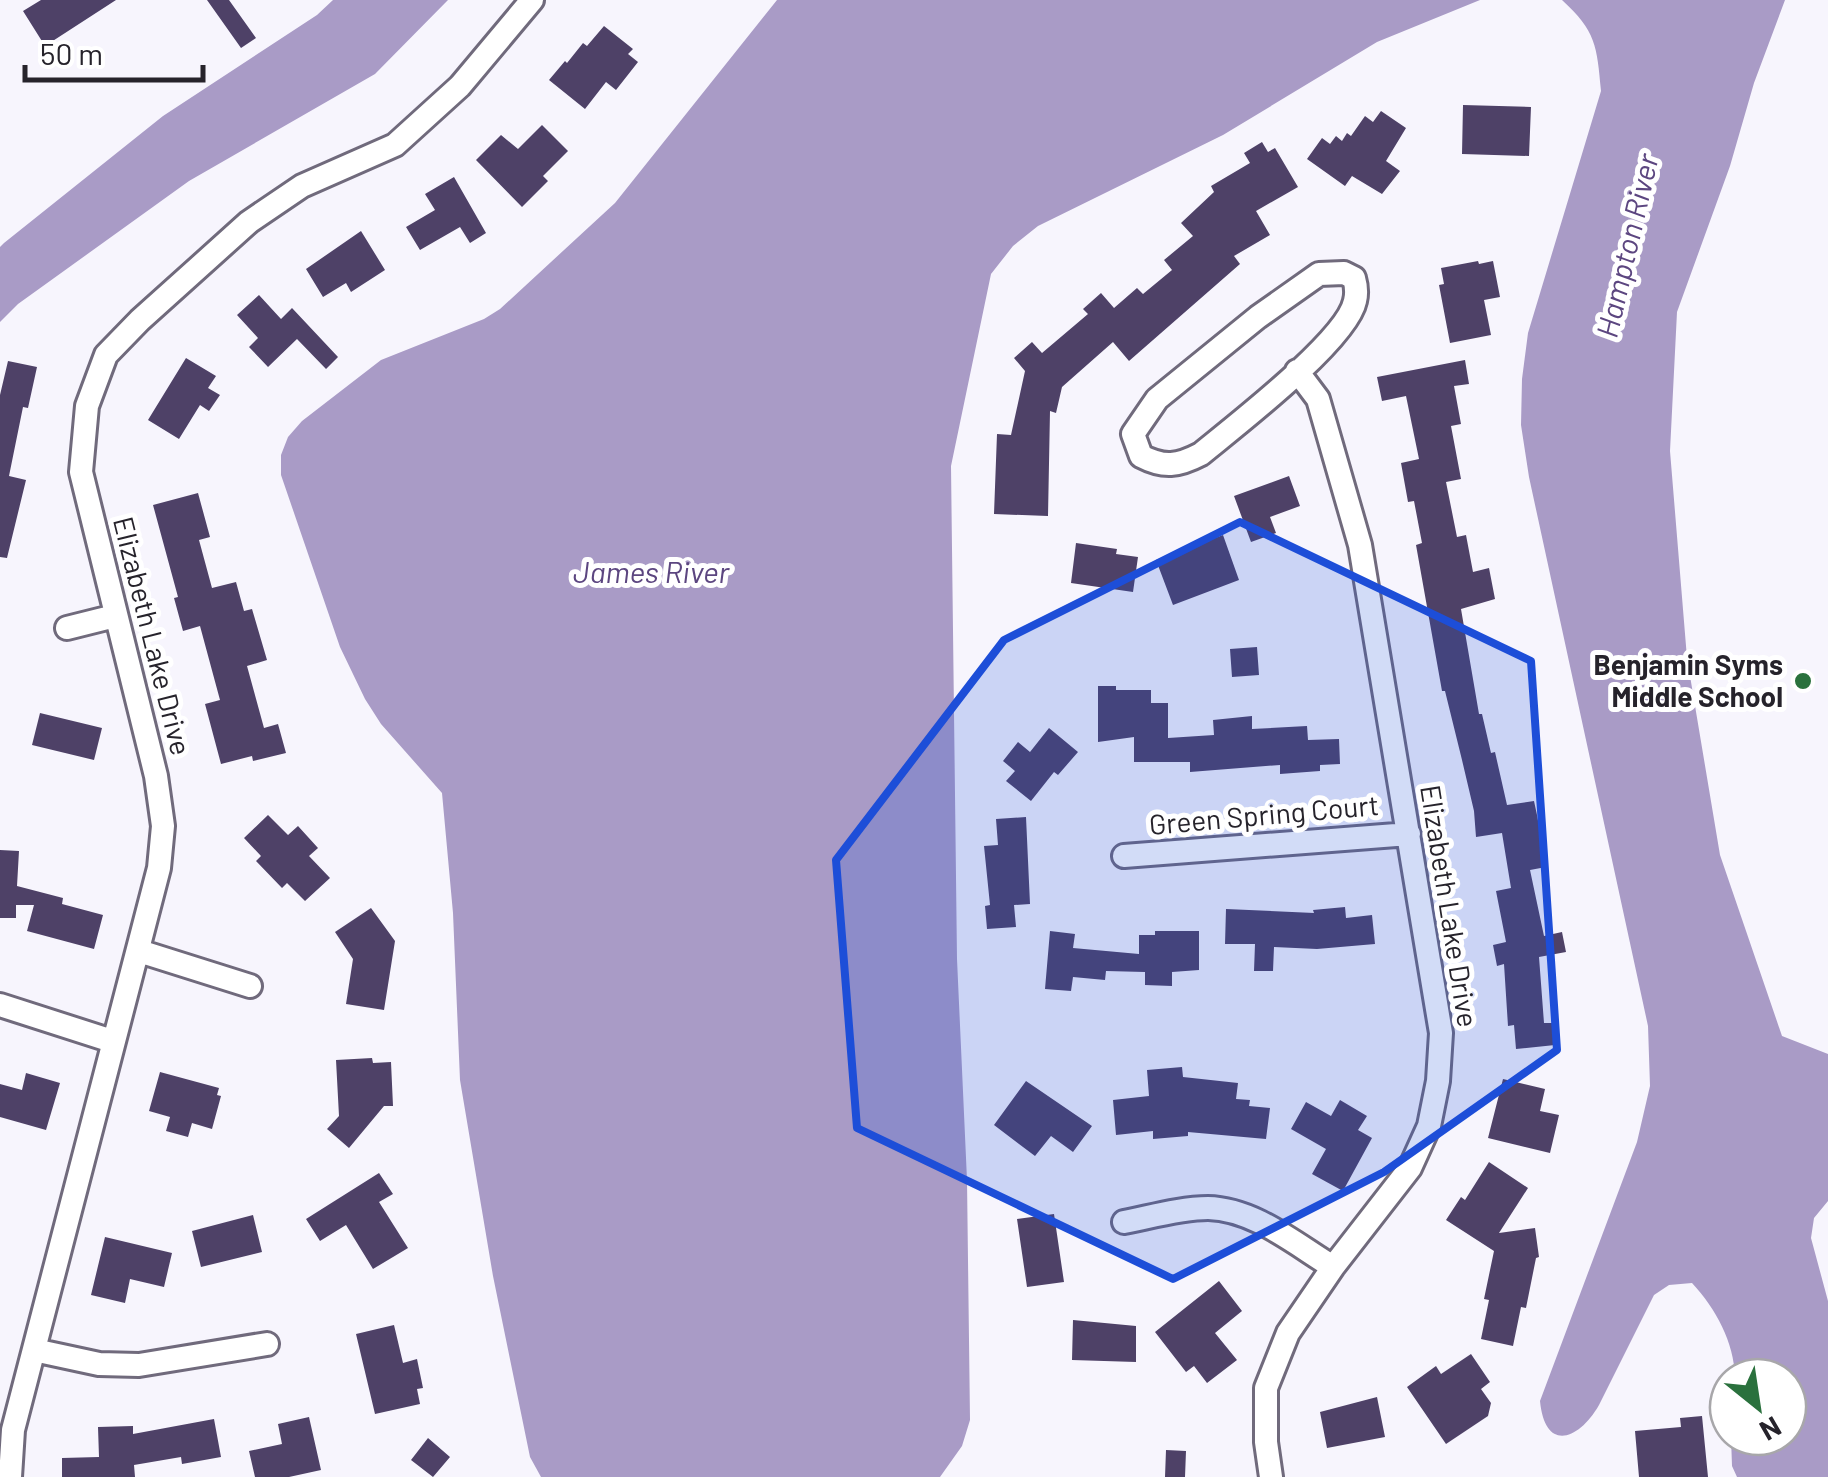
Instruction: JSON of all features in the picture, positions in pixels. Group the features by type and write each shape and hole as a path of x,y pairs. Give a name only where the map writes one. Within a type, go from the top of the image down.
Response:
{"street":[{"name":"Elizabeth Lake Drive","path":"10,1477 6,1428 34,1350 112,1041 139,951 159,868 163,826 156,776 81,472 86,406 106,356 140,320 250,222 302,186 396,144 460,86 532,0"},
{"path":"1344,273 1354,278 1355,303 1346,318 1297,371 1201,454 1181,465 1158,464 1141,456 1133,434 1157,399 1258,316 1319,274 1344,273"},
{"name":"Elizabeth Lake Drive","path":"1271,1477 1266,1442 1266,1388 1288,1334 1333,1267 1410,1168 1429,1126 1438,1081 1441,1033 1360,544 1318,399 1297,371"},
{"path":"66,628 115,616"},
{"name":"Green Spring Court","path":"1124,856 1409,834"},
{"path":"139,951 250,986"},
{"path":"0,1006 112,1041"},
{"path":"1124,1222 1207,1208 1240,1214 1269,1227 1333,1267"},
{"path":"34,1350 100,1364 140,1366 267,1344"}],"highlighted area":[{"path":"1240,522 1531,661 1557,1050 1384,1172 1173,1279 857,1128 836,860 1004,640"}],"water":[{"path":"333,0 448,0 375,74 189,181 18,304 0,322 0,247 4,243 163,116 317,15"},
{"name":"James River","path":"777,0 1480,0 1377,42 1223,135 1038,226 1013,246 991,274 951,466 957,959 967,1180 970,1420 962,1446 940,1477 541,1477 530,1457 493,1276 460,1080 453,913 442,793 381,724 340,647 281,475 281,455 288,437 302,421 381,360 500,309 615,203"},
{"name":"Hampton River","path":"1562,0 1785,0 1677,312 1670,451 1687,658 1720,855 1782,1036 1828,1054 1828,1201 1814,1218 1811,1238 1828,1301 1828,1477 1737,1477 1732,1457 1808,1457 1808,1357 1732,1357 1722,1327 1692,1283 1669,1285 1654,1295 1599,1405 1573,1433 1564,1436 1549,1428 1540,1401 1637,1142 1650,1086 1648,1026 1521,425 1528,333 1601,91 1593,40"}],"building":[{"path":"41,0 116,0 45,46 23,11"},
{"path":"207,0 229,0 256,38 241,48"},
{"path":"604,26 633,49 628,54 638,62 616,90 606,82 585,109 549,80"},
{"path":"1463,105 1531,107 1529,156 1462,154"},
{"path":"1381,111 1406,128 1386,161 1400,171 1382,194 1352,176 1345,186 1307,159 1322,138 1330,144 1336,136 1342,141 1347,133 1351,136 1365,116 1373,122"},
{"path":"542,125 568,151 543,176 548,181 522,207 476,160 501,135 518,149"},
{"path":"1262,142 1268,152 1275,148 1298,187 1256,211 1270,235 1234,256 1240,264 1129,361 1113,342 1062,387 1056,413 1050,411 1048,516 994,514 997,434 1011,435 1025,371 1014,358 1032,342 1042,353 1088,314 1083,309 1101,293 1114,308 1137,288 1143,294 1172,270 1164,260 1193,236 1181,223 1214,192 1211,186 1250,163 1244,153"},
{"path":"454,177 486,233 470,243 460,227 420,250 406,227 435,210 425,194"},
{"path":"361,231 385,270 351,292 346,283 323,297 306,269"},
{"path":"1493,261 1500,297 1484,300 1491,335 1450,343 1439,285 1444,284 1441,268"},
{"path":"259,295 281,319 292,308 338,357 326,369 297,339 268,367 249,347 258,338 237,315"},
{"path":"186,358 216,376 208,388 220,395 209,411 200,405 179,439 148,420"},
{"path":"1465,360 1469,384 1454,386 1461,424 1451,426 1461,479 1446,482 1457,537 1466,535 1473,572 1489,568 1495,599 1461,609 1479,714 1491,753 1495,752 1507,805 1534,801 1546,867 1530,870 1544,936 1562,932 1566,952 1539,957 1544,1023 1553,1023 1555,1045 1516,1049 1514,1025 1508,1026 1504,964 1497,966 1493,945 1506,942 1496,891 1511,888 1502,833 1476,837 1474,811 1442,691 1416,545 1422,543 1414,501 1408,502 1401,463 1419,459 1406,396 1382,401 1377,377"},
{"path":"8,361 37,367 28,408 23,407 9,476 26,480 7,558 0,557 0,395"},
{"path":"1289,476 1300,506 1270,517 1276,533 1251,542 1234,496"},
{"path":"198,493 210,537 199,540 212,588 236,582 244,611 252,609 267,660 247,666 264,728 278,724 286,753 221,764 205,704 220,700 200,626 183,631 174,598 178,597 153,505"},
{"path":"1223,535 1239,580 1173,605 1156,560"},
{"path":"1076,543 1117,549 1116,554 1138,557 1133,592 1071,583"},
{"path":"1257,647 1259,675 1232,677 1230,649"},
{"path":"1098,686 1151,690 1151,703 1168,703 1168,738 1214,735 1213,720 1252,716 1252,729 1307,726 1308,740 1339,739 1340,764 1320,765 1320,771 1280,774 1280,765 1190,772 1190,762 1134,762 1134,737 1098,742"},
{"path":"40,713 102,728 94,760 32,745"},
{"path":"1049,728 1078,752 1058,775 1054,772 1031,801 1006,781 1015,771 1003,761 1018,742 1030,752"},
{"path":"268,815 288,835 298,826 318,848 309,856 330,878 305,901 287,883 282,888 256,861 261,856 244,838"},
{"path":"1026,817 1030,904 1014,905 1016,927 987,929 985,906 990,905 984,846 998,845 996,819"},
{"path":"0,850 19,851 17,886 63,898 62,904 103,915 94,949 27,931 34,905 16,905 16,918 0,918"},
{"path":"1345,907 1346,918 1372,915 1375,944 1317,949 1274,947 1273,971 1254,971 1255,944 1225,944 1226,909 1314,913 1313,910"},
{"path":"371,908 395,941 384,1010 346,1004 353,959 335,932"},
{"path":"1050,931 1075,934 1073,948 1139,954 1139,935 1199,931 1199,970 1172,972 1172,986 1145,985 1145,972 1106,971 1105,980 1073,977 1071,991 1045,989"},
{"path":"372,1058 373,1063 391,1062 393,1106 384,1106 349,1148 327,1129 339,1116 336,1060"},
{"path":"1182,1067 1183,1077 1238,1083 1236,1099 1250,1100 1249,1106 1270,1108 1266,1139 1188,1132 1188,1136 1153,1139 1153,1131 1116,1135 1113,1100 1149,1096 1147,1070"},
{"path":"160,1072 219,1088 217,1095 221,1096 212,1129 192,1123 188,1137 166,1131 170,1117 149,1111"},
{"path":"26,1073 60,1083 46,1130 0,1117 0,1084 22,1090"},
{"path":"1503,1079 1545,1089 1540,1111 1559,1115 1550,1153 1488,1138"},
{"path":"1026,1081 1092,1126 1073,1152 1051,1136 1035,1156 994,1125"},
{"path":"1340,1100 1367,1116 1358,1130 1372,1138 1343,1191 1312,1174 1326,1149 1291,1129 1306,1102 1331,1116"},
{"path":"1489,1162 1528,1188 1499,1233 1535,1228 1539,1257 1526,1308 1521,1307 1513,1346 1481,1339 1494,1251 1446,1220 1461,1197 1465,1200"},
{"path":"379,1173 393,1194 379,1202 408,1248 373,1269 346,1225 320,1241 306,1219"},
{"path":"1054,1214 1064,1282 1027,1287 1017,1219"},
{"path":"253,1215 262,1252 201,1267 192,1231"},
{"path":"105,1237 172,1253 164,1287 130,1279 125,1303 91,1295"},
{"path":"1219,1281 1242,1311 1215,1333 1237,1360 1207,1383 1194,1366 1186,1372 1155,1332"},
{"path":"1073,1320 1136,1326 1136,1362 1072,1360"},
{"path":"394,1325 403,1363 417,1359 423,1388 417,1389 420,1404 375,1414 356,1334"},
{"path":"1471,1354 1490,1382 1481,1389 1491,1403 1488,1416 1446,1444 1407,1387 1436,1366 1441,1374"},
{"path":"1377,1397 1385,1437 1327,1448 1320,1412"},
{"path":"1702,1416 1708,1477 1639,1477 1635,1431 1681,1427 1680,1418"},
{"path":"309,1417 321,1470 289,1477 255,1477 249,1451 282,1444 278,1424"},
{"path":"214,1419 221,1457 182,1464 181,1457 134,1465 135,1477 62,1477 62,1458 99,1457 98,1427 133,1426 133,1434"},
{"path":"428,1438 450,1457 433,1477 411,1460"},
{"path":"1166,1450 1186,1451 1185,1477 1165,1477"}],"place":[{"name":"Benjamin Syms Middle School","path":"1803,681"}]}
